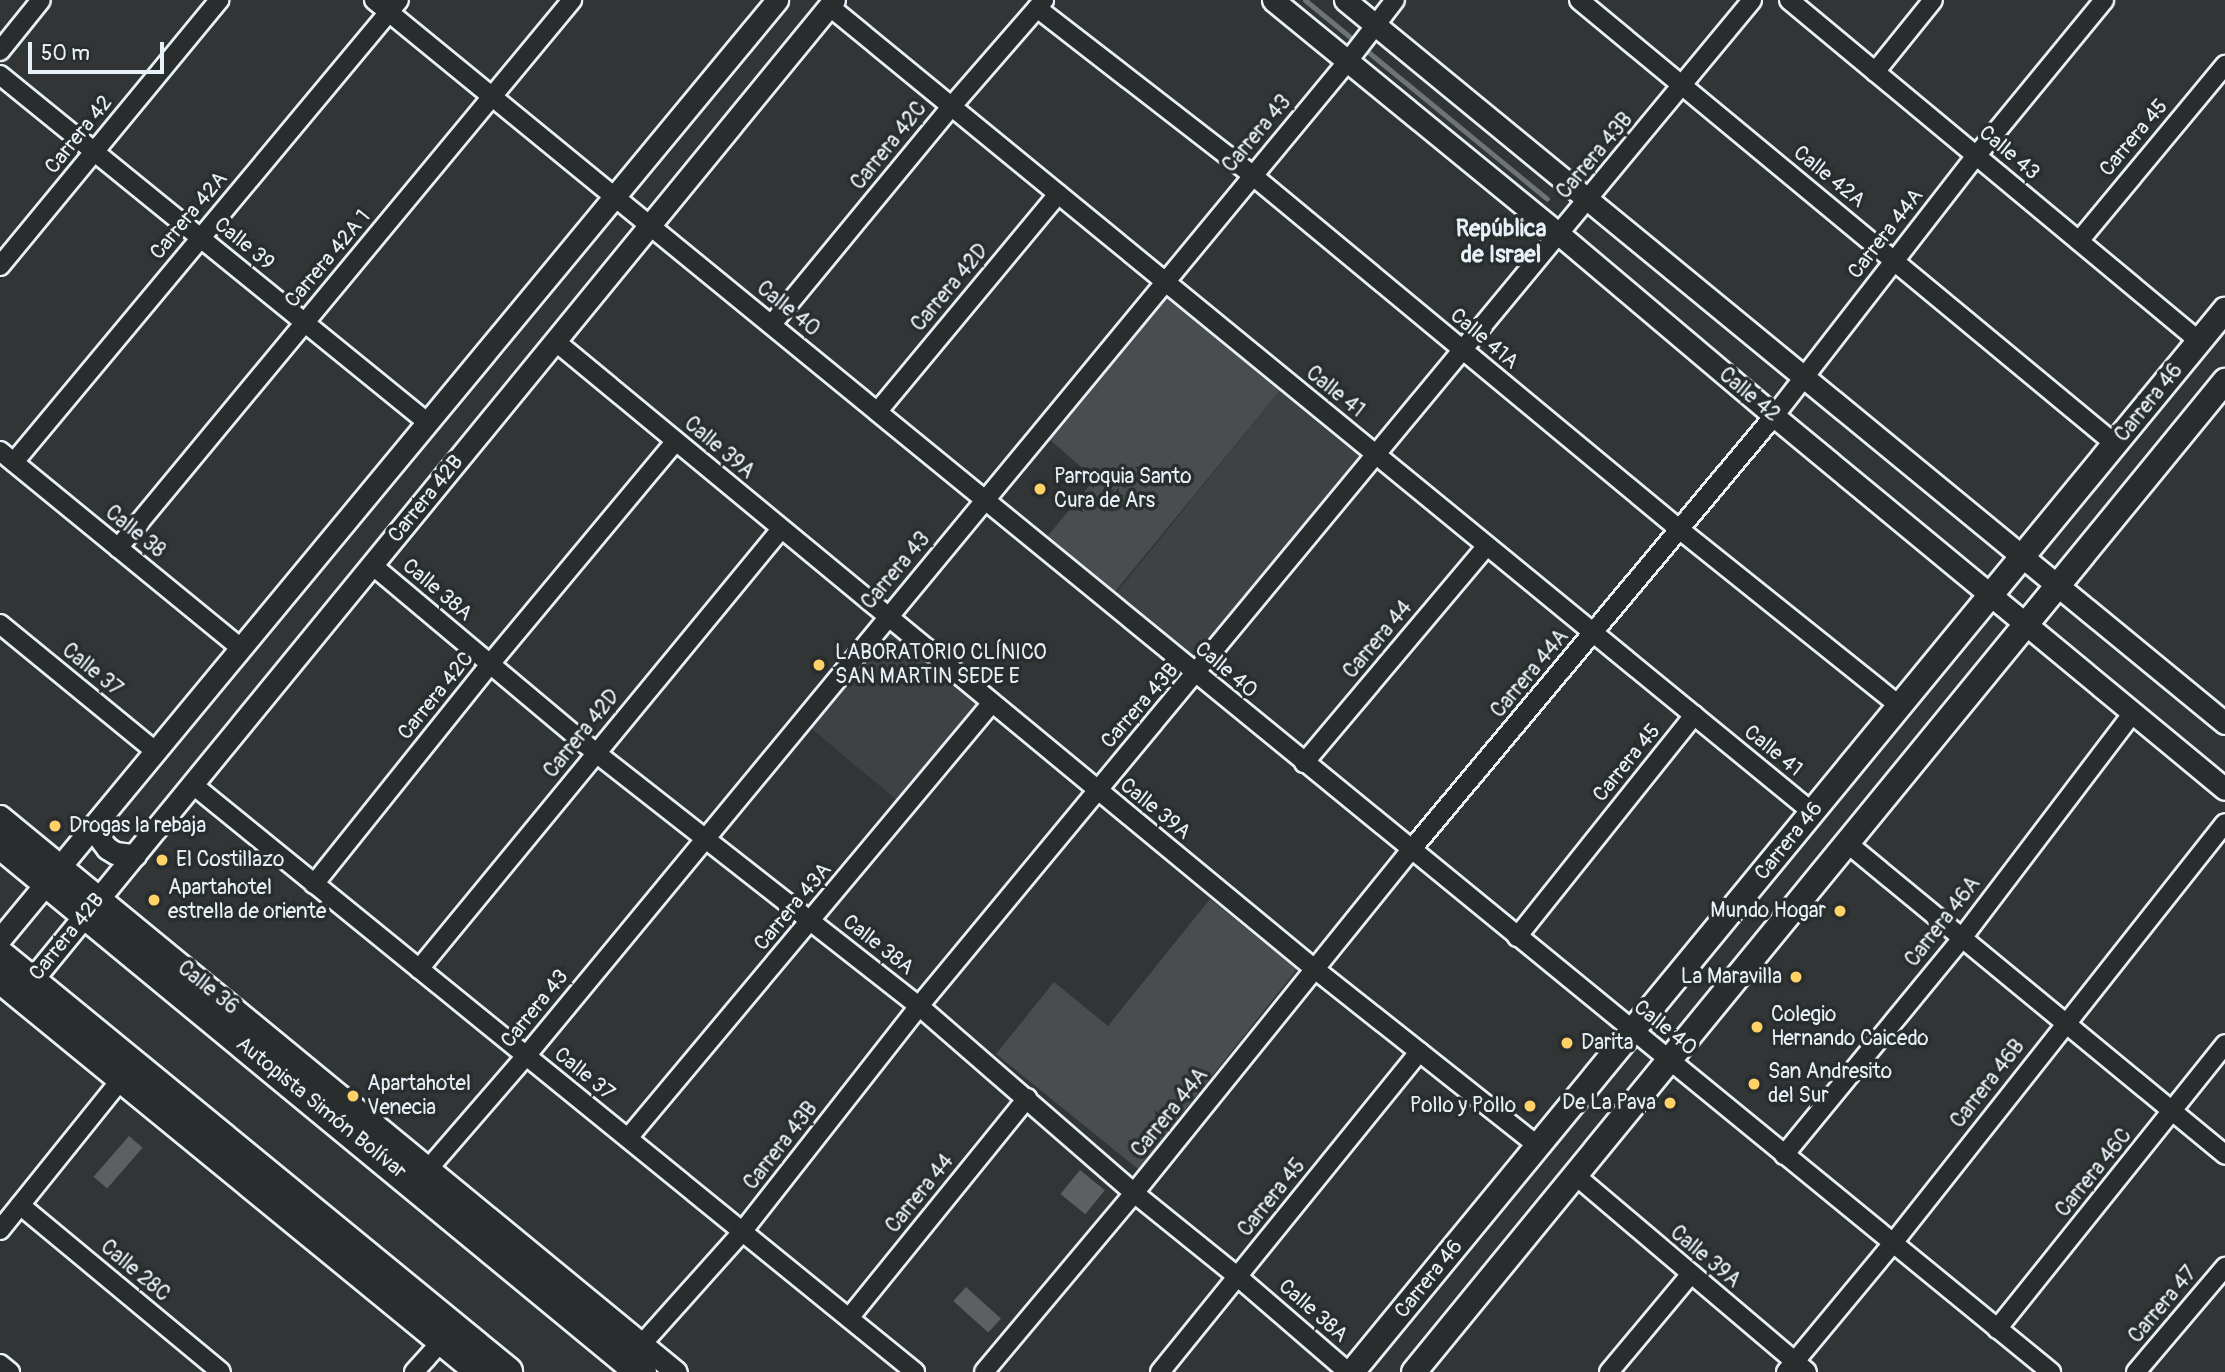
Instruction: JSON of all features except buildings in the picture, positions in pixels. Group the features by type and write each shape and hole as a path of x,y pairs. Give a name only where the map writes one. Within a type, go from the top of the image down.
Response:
{"highway":[{"name":"Autopista Simón Bolívar","path":"0,844 45,884 92,907 641,1358"},
{"path":"2,942 31,981 507,1372"},
{"path":"295,1198 312,1239"}],"main road":[{"name":"Carrera 46","path":"1350,1372 2225,310"},
{"path":"1414,1372 2225,381"}],"street":[{"path":"0,51 41,0"},
{"name":"Carrera 42","path":"0,266 219,0"},
{"name":"Calle 40","path":"374,0 394,6 492,96 986,499 1196,676 2050,1372"},
{"name":"Carrera 42A 1","path":"118,548 572,0"},
{"path":"2,942 45,884 777,0"},
{"name":"Calle 42","path":"1273,0 1350,58 1774,416 2225,789"},
{"path":"1345,0 1372,28 1589,199 2225,723"},
{"name":"Carrera 43","path":"428,1169 526,1056 702,839 1350,58 1395,0"},
{"name":"Calle 42A","path":"1579,0 2115,444"},
{"name":"Carrera 43B","path":"641,1358 919,1006 1196,676 1752,0"},
{"name":"Calle 43","path":"1789,0 2199,341"},
{"path":"1875,72 1933,0"},
{"name":"Carrera 44A","path":"984,1372 1134,1193 1411,850 1774,416 1976,156 2104,0"},
{"name":"Calle 41","path":"831,3 951,107 1812,812"},
{"name":"Carrera 42B","path":"31,981 831,3"},
{"name":"Carrera 42C","path":"772,324 951,107 1041,4"},
{"name":"Calle 41A","path":"1041,4 1900,706"},
{"name":"Carrera 42A","path":"7,456 200,238 394,6"},
{"name":"Carrera 45","path":"2078,241 2225,65"},
{"name":"Calle 39","path":"0,75 427,422"},
{"name":"Carrera 42D","path":"878,411 1058,194"},
{"name":"Calle 39A","path":"555,341 1097,791 1316,970 1538,1146"},
{"name":"Carrera 42C","path":"314,884 490,664 676,441"},
{"name":"Calle 38","path":"7,456 241,648"},
{"name":"Carrera 42D","path":"419,968 780,529"},
{"name":"Carrera 44","path":"1304,763 1487,546"},
{"name":"Calle 38A","path":"372,565 702,839 919,1006 1134,1193 1350,1372"},
{"name":"Calle 37","path":"0,624 155,751"},
{"name":"Carrera 43A","path":"628,1138 991,704"},
{"name":"Carrera 46A","path":"1784,1155 1962,938 2133,713"},
{"name":"Carrera 45","path":"1517,937 1693,715"},
{"name":"Calle 37","path":"192,784 915,1372"},
{"path":"0,816 45,884"},
{"path":"99,820 101,840 107,848 115,853 135,855"},
{"name":"Carrera 46B","path":"1796,1368 2225,823"},
{"path":"1847,843 2225,1155"},
{"name":"Calle 36","path":"92,907 428,1169 641,1358 676,1372"},
{"path":"0,983 31,981 120,1081 475,1372"},
{"name":"Carrera 46C","path":"1997,1329 2225,1044"},
{"name":"Carrera 45","path":"1160,1372 1419,1052"},
{"path":"0,1230 120,1081"},
{"name":"Carrera 44","path":"849,1318 1027,1098"},
{"name":"Calle 39A","path":"1575,1175 1796,1368"},
{"name":"Calle 28C","path":"20,1205 221,1372"},
{"name":"Carrera 47","path":"2137,1372 2225,1267"},
{"path":"1609,1372 1690,1275"},
{"path":"414,1372 440,1343"},
{"path":"0,1364 10,1372"}],"shaded area":[{"path":"1165,282 1287,382 1109,599 1041,544 1095,479 1041,432"},
{"path":"1287,382 1377,455 1200,673 1110,600"},
{"path":"887,617 991,704 905,807 801,720"},
{"path":"1210,899 1297,969 1138,1169 996,1054 1054,982 1108,1026"}],"waterway":[{"path":"1305,0 1547,199"}],"place":[{"name":"Parroquia Santo Cura de Ars","path":"1040,489"},
{"name":"LABORATORIO CLÍNICO SAN MARTIN SEDE E","path":"819,665"},
{"name":"Drogas la rebaja","path":"55,826"},
{"name":"El Costillazo","path":"162,860"},
{"name":"Apartahotel estrella de oriente","path":"154,900"},
{"name":"Mundo Hogar","path":"1840,911"},
{"name":"La Maravilla","path":"1796,977"},
{"name":"Colegio Hernando Caicedo","path":"1757,1027"},
{"name":"Darita","path":"1567,1043"},
{"name":"San Andresito del Sur","path":"1754,1084"},
{"name":"Apartahotel Venecia","path":"353,1096"},
{"name":"De La Pava","path":"1670,1103"},
{"name":"Pollo y Pollo","path":"1530,1106"}],"district":[{"name":"República de Israel","path":"1501,242"}]}
